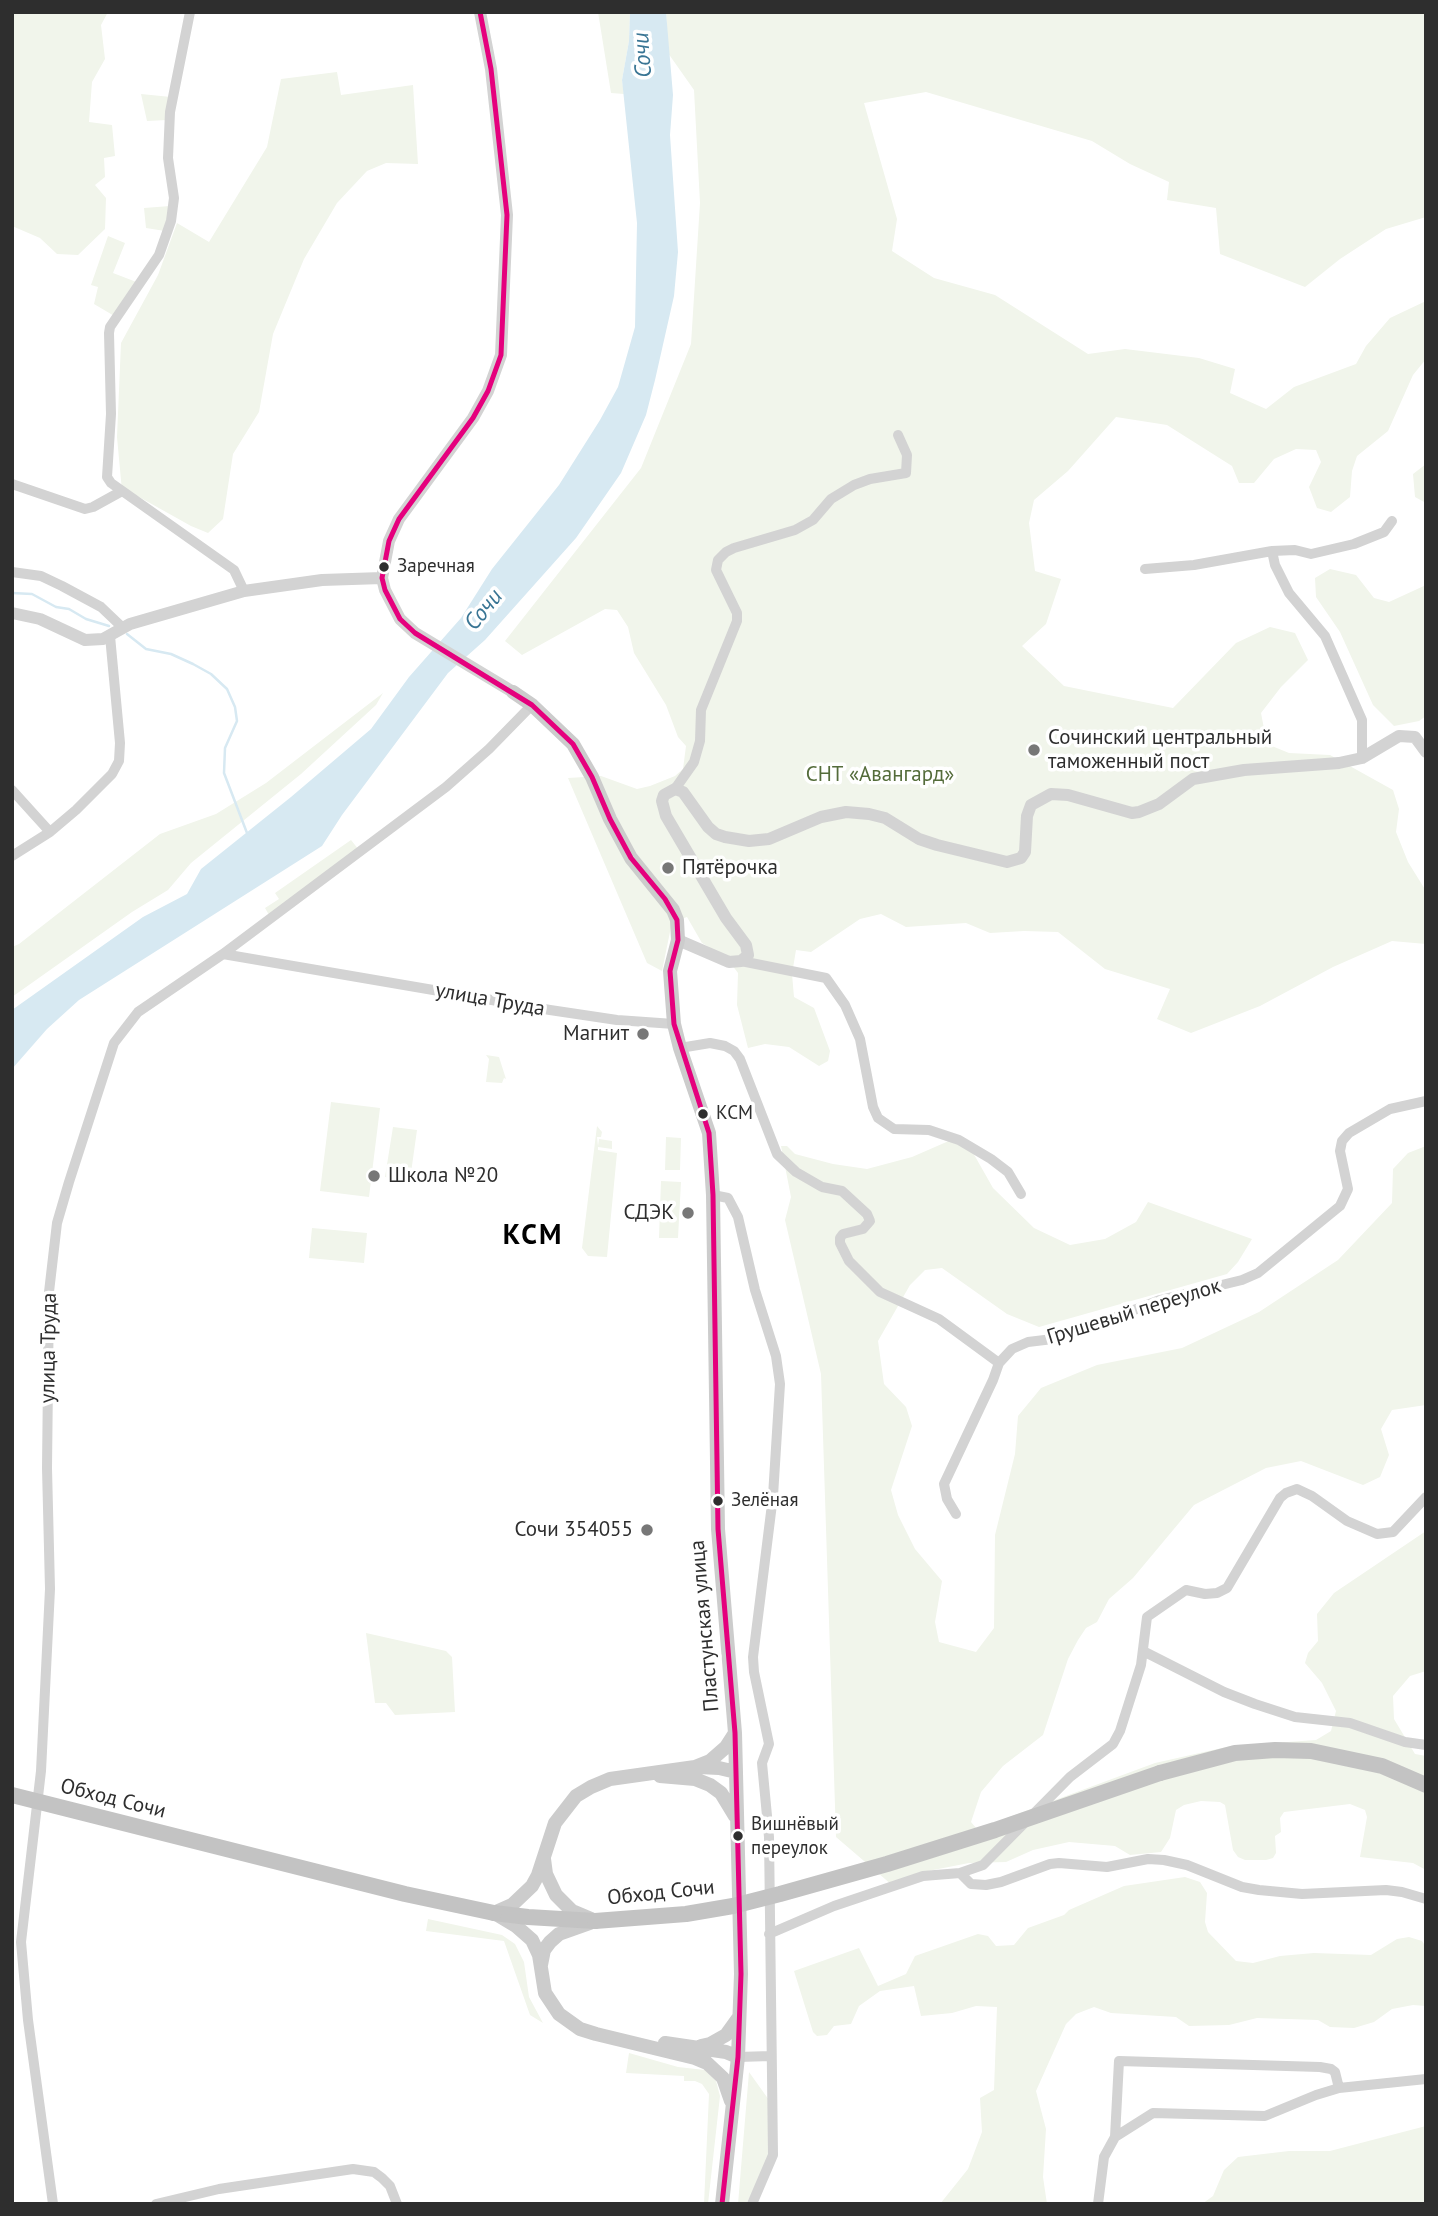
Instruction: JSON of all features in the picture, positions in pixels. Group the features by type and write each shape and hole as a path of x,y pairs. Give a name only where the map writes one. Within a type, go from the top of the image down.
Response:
{"highway":[{"name":"Обход Сочи","path":"12,1795 405,1894 494,1913 595,1921 685,1914 733,1906 779,1894 887,1864 1160,1773 1235,1753 1311,1751 1382,1766 1426,1786"}],"main road":[{"name":"Пластунская улица","path":"513,692 532,705 573,744 631,858 673,910 677,920 678,940 670,971 674,1024 709,1133 713,1195 718,1530 735,1732 741,1974 738,2057 722,2204"},
{"path":"695,1773 726,1747 735,1732"},
{"path":"494,1913 512,1905 523,1896 538,1875 555,1824 576,1796 591,1787 610,1779 641,1774 736,1772"},
{"path":"695,1773 721,1793 737,1820"},
{"path":"544,1858 546,1874 556,1895 572,1910 595,1921"},
{"path":"494,1913 516,1926 532,1941 539,1955 545,1993 559,2014 580,2029 640,2045 724,2059 738,2057"},
{"path":"540,1966 544,1950 559,1934 595,1921"},
{"path":"696,2053 726,2035 740,2015"},
{"path":"696,2053 723,2078 733,2105"}],"street":[{"path":"190,12 170,113 168,158 174,198 171,221 159,255 110,327 111,414 107,477 111,483 234,570 244,591"},
{"path":"480,12 491,69 507,215 501,355 488,391 473,418 399,519 389,541 382,578 385,590 400,618 415,633 513,692"},
{"path":"741,961 748,955 746,945 726,918 663,808 664,796 675,789 694,762 699,741 701,710 737,621 737,613 716,570 718,560 734,548 795,530 813,520 831,499 854,485 870,479 906,473 907,456 898,435"},
{"path":"12,484 90,509 122,491"},
{"path":"1145,569 1194,565 1272,551 1295,550 1311,554 1354,544 1384,532 1392,521"},
{"path":"1272,551 1275,565 1289,593 1325,636 1362,720 1362,758"},
{"path":"12,572 41,576 102,607 122,627"},
{"path":"12,613 40,619 85,640 107,638 122,627 244,591 322,580 382,578"},
{"path":"12,856 50,832 76,810 112,774 119,761 120,743 107,638"},
{"name":"улица Труда","path":"53,2204 28,2020 21,1942 37,1805 50,1589 47,1468 49,1292 57,1223 114,1043 138,1012 223,954 446,787 489,749 532,705"},
{"path":"675,789 683,793 708,827 725,837 749,841 769,839 821,817 846,812 869,814 885,818 919,839 993,861 1007,862 1024,855 1029,810 1037,800 1051,794 1068,795 1132,813 1149,810 1193,779 1244,770 1339,764 1362,758 1390,740 1406,735 1415,737 1426,752"},
{"path":"12,790 50,832"},
{"path":"678,940 729,962 741,961 826,978 845,1005 860,1039 873,1107 878,1118 894,1129 929,1130 959,1140 1008,1172 1021,1195"},
{"name":"улица Труда","path":"223,954 550,1010 642,1023 674,1024"},
{"path":"680,1048 710,1043 726,1046 734,1051 740,1059 777,1154 796,1172 822,1187 842,1191 861,1206 870,1221 863,1229 843,1234 840,1244 849,1261 880,1292 939,1319 999,1363 944,1484 947,1499 956,1514"},
{"name":"Грушевый переулок","path":"999,1363 1013,1349 1028,1342 1061,1338 1160,1300 1242,1280 1258,1273 1340,1206 1348,1189 1340,1151 1342,1141 1349,1133 1390,1109 1426,1101"},
{"path":"713,1195 728,1198 738,1217 755,1290 776,1356 780,1384 773,1496 753,1657 769,1744 762,1763 769,1837 773,2155 752,2204"},
{"path":"769,1934 892,1885 923,1876 960,1873 983,1866 1070,1777 1113,1744 1120,1731 1143,1651 1147,1617 1186,1590 1205,1594 1217,1593 1227,1588 1280,1498 1286,1493 1297,1489 1348,1521 1377,1534 1393,1532 1426,1497"},
{"path":"1143,1651 1224,1692 1294,1717 1350,1723 1405,1742 1426,1745"},
{"path":"960,1873 971,1884 986,1885 1050,1864 1107,1867 1148,1859 1187,1865 1220,1880 1250,1889 1302,1894 1386,1890 1426,1899"},
{"path":"738,2057 771,2056"},
{"path":"1098,2204 1104,2157 1115,2137 1119,2061 1331,2068 1335,2072 1339,2088"},
{"path":"1115,2137 1153,2113 1265,2116 1339,2088 1426,2080"},
{"path":"156,2204 219,2189 353,2169 367,2170 382,2178 390,2186 397,2204"}],"green space":[{"path":"12,12 108,12 101,25 105,59 92,82 89,122 112,125 115,156 104,158 105,177 95,185 106,198 105,229 78,255 57,254 40,238 12,226"},
{"path":"598,12 630,12 629,41 622,80 624,94 611,93"},
{"name":"СНТ «Авангард»","path":"666,12 1426,12 1426,217 1386,229 1340,259 1305,287 1220,254 1216,208 1167,200 1169,182 1130,164 1092,141 926,92 864,103 897,219 892,251 934,278 995,295 1088,354 1125,349 1199,358 1235,369 1230,393 1266,409 1294,387 1356,364 1366,346 1390,318 1426,301 1426,359 1413,375 1388,431 1357,456 1352,471 1350,497 1331,512 1317,508 1309,487 1321,462 1316,450 1296,449 1274,459 1254,483 1239,483 1232,466 1167,425 1116,417 1068,471 1034,500 1029,523 1035,571 1061,579 1046,624 1022,646 1064,686 1173,708 1236,643 1270,627 1295,633 1308,660 1281,687 1261,713 1267,744 1289,753 1330,755 1393,790 1399,809 1396,832 1408,862 1426,891 1426,944 1392,941 1333,967 1260,1006 1191,1033 1157,1019 1170,989 1105,969 1058,932 990,933 966,923 906,927 881,914 860,919 811,952 796,950 792,974 794,997 814,1008 830,1051 828,1061 819,1066 789,1047 765,1044 748,1048 737,1005 738,973 726,957 702,943 687,917 672,922 662,971 647,963 568,778 601,776 637,789 650,786 675,776 683,769 686,746 678,737 666,705 634,653 628,627 617,610 605,609 522,655 505,641 641,468 691,344 700,203 694,90 668,53"},
{"path":"337,72 341,95 413,85 418,164 386,163 367,171 337,203 304,259 273,334 259,412 233,454 223,519 208,533 132,493 122,491 117,437 121,343 158,275 177,223 209,242 267,147 281,79"},
{"path":"141,94 171,97 167,120 147,121"},
{"path":"170,206 165,231 146,228 144,208"},
{"path":"108,236 125,243 113,273 139,283 116,317 94,304 98,287 91,285"},
{"path":"1426,464 1426,503 1415,497 1413,474"},
{"path":"1330,569 1356,575 1374,598 1389,602 1426,585 1426,716 1419,721 1394,726 1373,705 1340,632 1316,597 1315,578"},
{"path":"383,693 376,705 301,774 191,863 168,890 132,912 12,997 12,947 160,834 216,814 266,783"},
{"path":"351,840 359,850 269,915 265,908 279,899 275,893"},
{"path":"486,1055 499,1057 506,1079 504,1078 502,1083 486,1082 489,1059"},
{"path":"331,1102 380,1108 369,1197 320,1191"},
{"path":"597,1126 602,1132 601,1137 597,1137 598,1146 599,1139 612,1141 612,1149 598,1147 598,1150 617,1153 607,1257 588,1256 582,1248"},
{"path":"393,1127 417,1130 410,1180 385,1177"},
{"path":"666,1137 681,1138 680,1170 665,1170"},
{"path":"951,1140 972,1151 993,1188 1034,1228 1070,1245 1105,1239 1136,1222 1148,1202 1252,1239 1227,1274 1039,1327 1007,1314 942,1268 925,1270 910,1285 878,1341 884,1384 906,1407 912,1426 891,1490 898,1515 915,1549 942,1581 935,1622 939,1642 976,1652 994,1628 995,1535 1015,1454 1018,1416 1041,1388 1097,1365 1182,1348 1259,1312 1338,1260 1392,1203 1393,1169 1408,1153 1426,1146 1426,1405 1392,1410 1381,1429 1389,1455 1380,1477 1363,1485 1301,1461 1266,1468 1194,1505 1133,1578 1109,1599 1097,1622 1086,1628 1068,1659 1043,1735 1003,1766 981,1792 971,1822 977,1829 1155,1763 1231,1746 1316,1740 1331,1731 1336,1711 1322,1683 1305,1663 1308,1653 1318,1641 1317,1614 1334,1593 1426,1531 1426,1671 1410,1676 1393,1696 1394,1719 1415,1754 1426,1756 1426,1870 1413,1863 1360,1857 1367,1817 1365,1810 1350,1804 1284,1812 1280,1818 1281,1832 1275,1836 1276,1853 1273,1858 1266,1860 1245,1860 1238,1857 1233,1850 1225,1805 1220,1802 1201,1801 1176,1810 1170,1838 1161,1852 1130,1855 1115,1846 1069,1842 1033,1850 1006,1862 969,1863 923,1872 892,1885 836,1837 821,1374 785,1220 791,1197 781,1146 787,1146 795,1154 867,1169 912,1157"},
{"path":"661,1181 681,1182 678,1238 659,1238"},
{"path":"312,1228 367,1233 364,1263 309,1258"},
{"path":"366,1633 446,1651 452,1657 455,1712 395,1715 386,1703 375,1703"},
{"path":"1185,1877 1200,1882 1207,1893 1205,1922 1208,1932 1236,1961 1253,1963 1280,1956 1314,1953 1371,1955 1397,1939 1409,1937 1422,1941 1426,1947 1426,2006 1413,2005 1392,2009 1374,2022 1354,2028 1330,2027 1318,2020 1257,2018 1229,2025 1189,2026 1176,2017 1111,2013 1094,2007 1076,2014 1066,2024 1036,2091 1046,2129 1043,2177 1047,2204 940,2204 968,2169 982,2132 980,2098 994,2090 997,2007 976,2006 952,2013 921,2016 914,1986 880,1991 859,2006 851,2024 834,2026 827,2035 817,2036 813,2032 794,1971 859,1948 878,1986 906,1974 915,1956 978,1934 988,1936 996,1946 1014,1945 1028,1928 1064,1915 1069,1910 1124,1886"},
{"path":"428,1919 502,1935 515,1944 524,1962 529,1997 543,2023 530,2015 504,1941 426,1931"},
{"path":"629,2053 678,2067 705,2070 716,2081 720,2096 708,2204 704,2204 709,2094 702,2084 684,2081 684,2076 626,2073"},
{"path":"749,2072 769,2100 770,2147 765,2170 746,2204 738,2204"},
{"path":"1426,2126 1426,2204 1202,2204 1213,2196 1224,2170 1238,2157 1289,2151 1330,2151"}],"water":[{"name":"Сочи","path":"630,12 666,12 673,95 670,135 678,252 674,296 646,415 621,473 576,538 485,640 448,673 322,846 79,1000 47,1029 12,1069 12,1010 143,917 187,894 201,869 371,729 409,677 461,618 492,569 559,485 600,420 618,387 635,327 637,223 622,80 629,41"}],"waterway":[{"path":"12,593 32,594 56,607 69,609 86,619 109,626"},
{"path":"127,634 146,649 171,654 193,664 211,674 227,689 235,707 237,721 225,748 224,773 247,833"}],"transit line":[{"path":"480,12 491,69 507,215 501,355 488,391 473,418 399,519 389,541 382,578 400,619 415,633 532,705 573,744 631,858 665,899 677,920 678,940 670,971 674,1024 709,1133 713,1195 718,1529 735,1733 741,1974 738,2057 722,2204"}],"place":[{"name":"Заречная","path":"384,567"},
{"name":"Сочинский центральный таможенный пост","path":"1034,750"},
{"name":"Пятёрочка","path":"668,868"},
{"name":"Магнит","path":"643,1034"},
{"name":"КСМ","path":"703,1114"},
{"name":"Школа №20","path":"374,1176"},
{"name":"СДЭК","path":"688,1213"},
{"name":"Зелёная","path":"718,1501"},
{"name":"Сочи 354055","path":"647,1530"},
{"name":"Вишнёвый переулок","path":"738,1836"}],"district":[{"name":"КСМ","path":"533,1236"}]}
